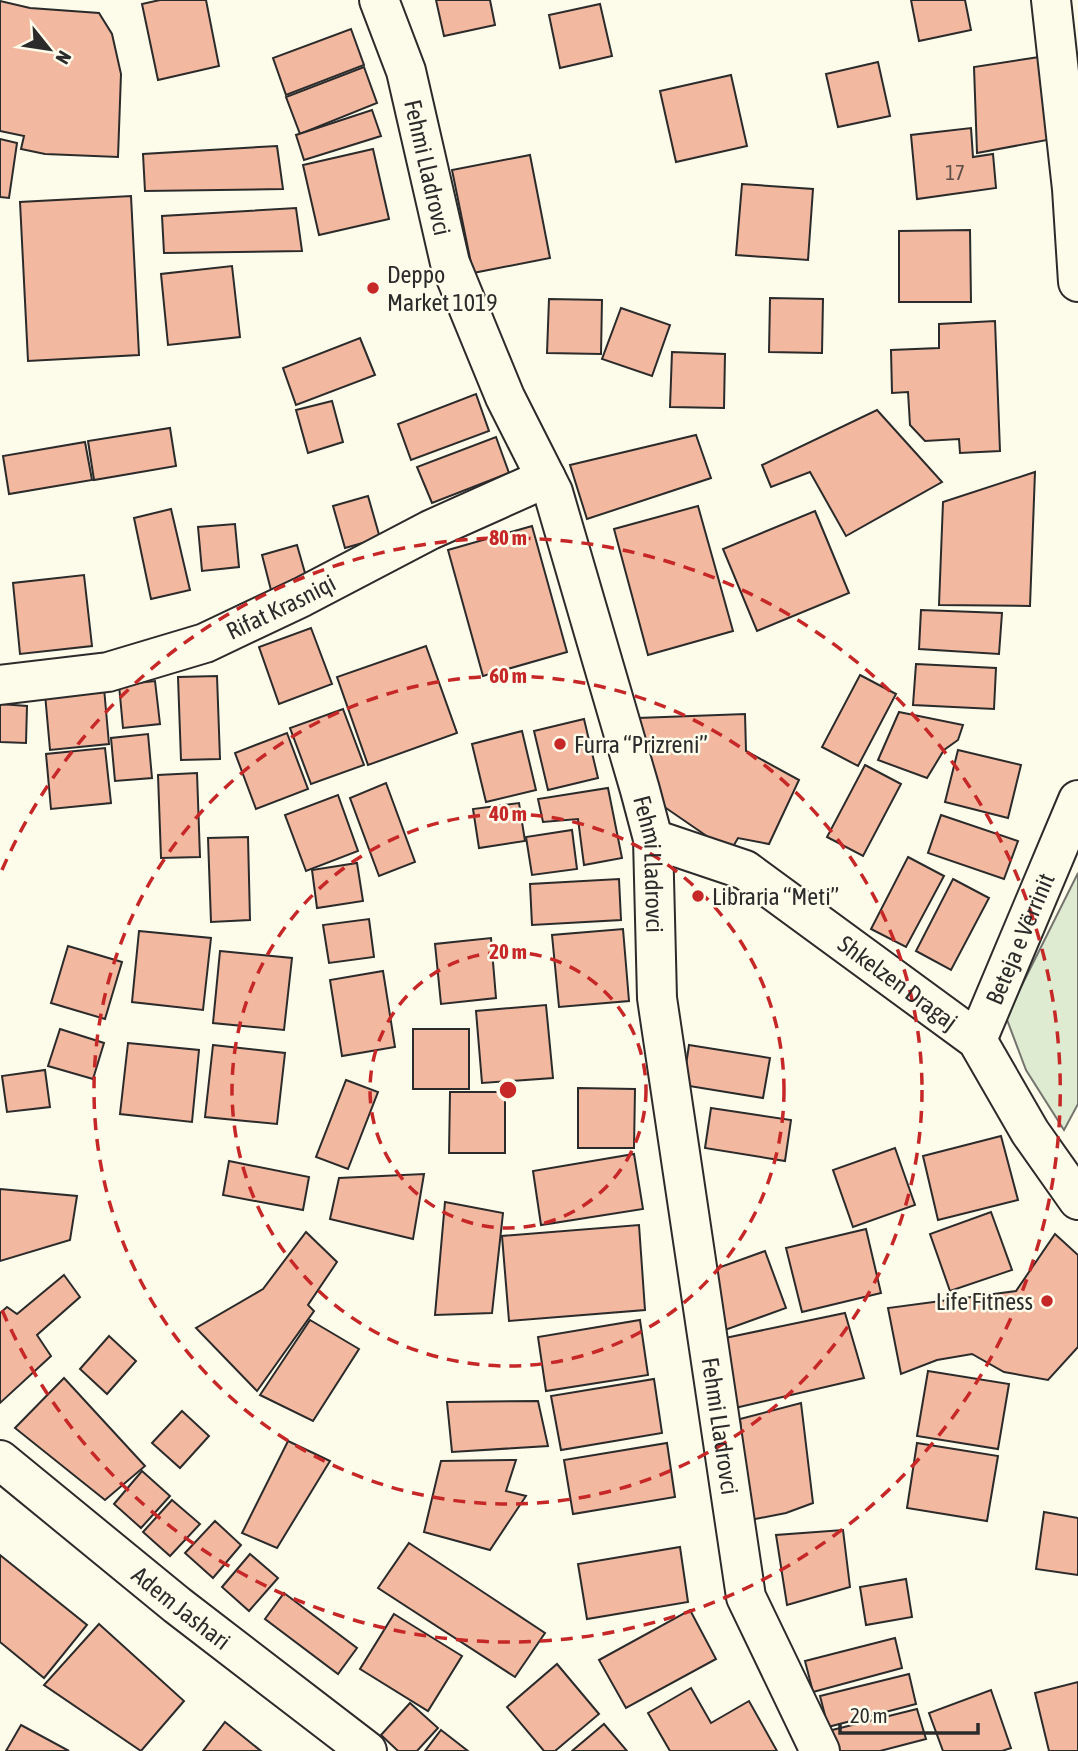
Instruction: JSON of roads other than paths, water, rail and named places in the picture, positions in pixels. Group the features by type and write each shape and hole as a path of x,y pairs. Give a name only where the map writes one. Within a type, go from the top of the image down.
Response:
{"street":[{"name":"Fehmi Lladrovci","path":"379,0 406,71 450,262 505,397 553,492 653,839 657,998 746,1597 820,1751"},
{"path":"1051,0 1072,189 1078,282"},
{"name":"Rifat Krasniqi","path":"0,685 108,672 205,643 302,597 430,530 546,478"},
{"name":"Beteja e Vërrinit","path":"977,1040 1078,800"},
{"name":"Shkelzen Dragaj","path":"653,839 746,870 977,1040 1030,1132 1078,1200"},
{"name":"Adem Jashari","path":"0,1460 177,1605 367,1751"}],"place":[{"name":"Deppo Market 1019","path":"373,288"},
{"name":"Furra “Prizreni”","path":"560,744"},
{"name":"Libraria “Meti”","path":"698,896"},
{"name":"Life Fitness","path":"1047,1301"}]}
